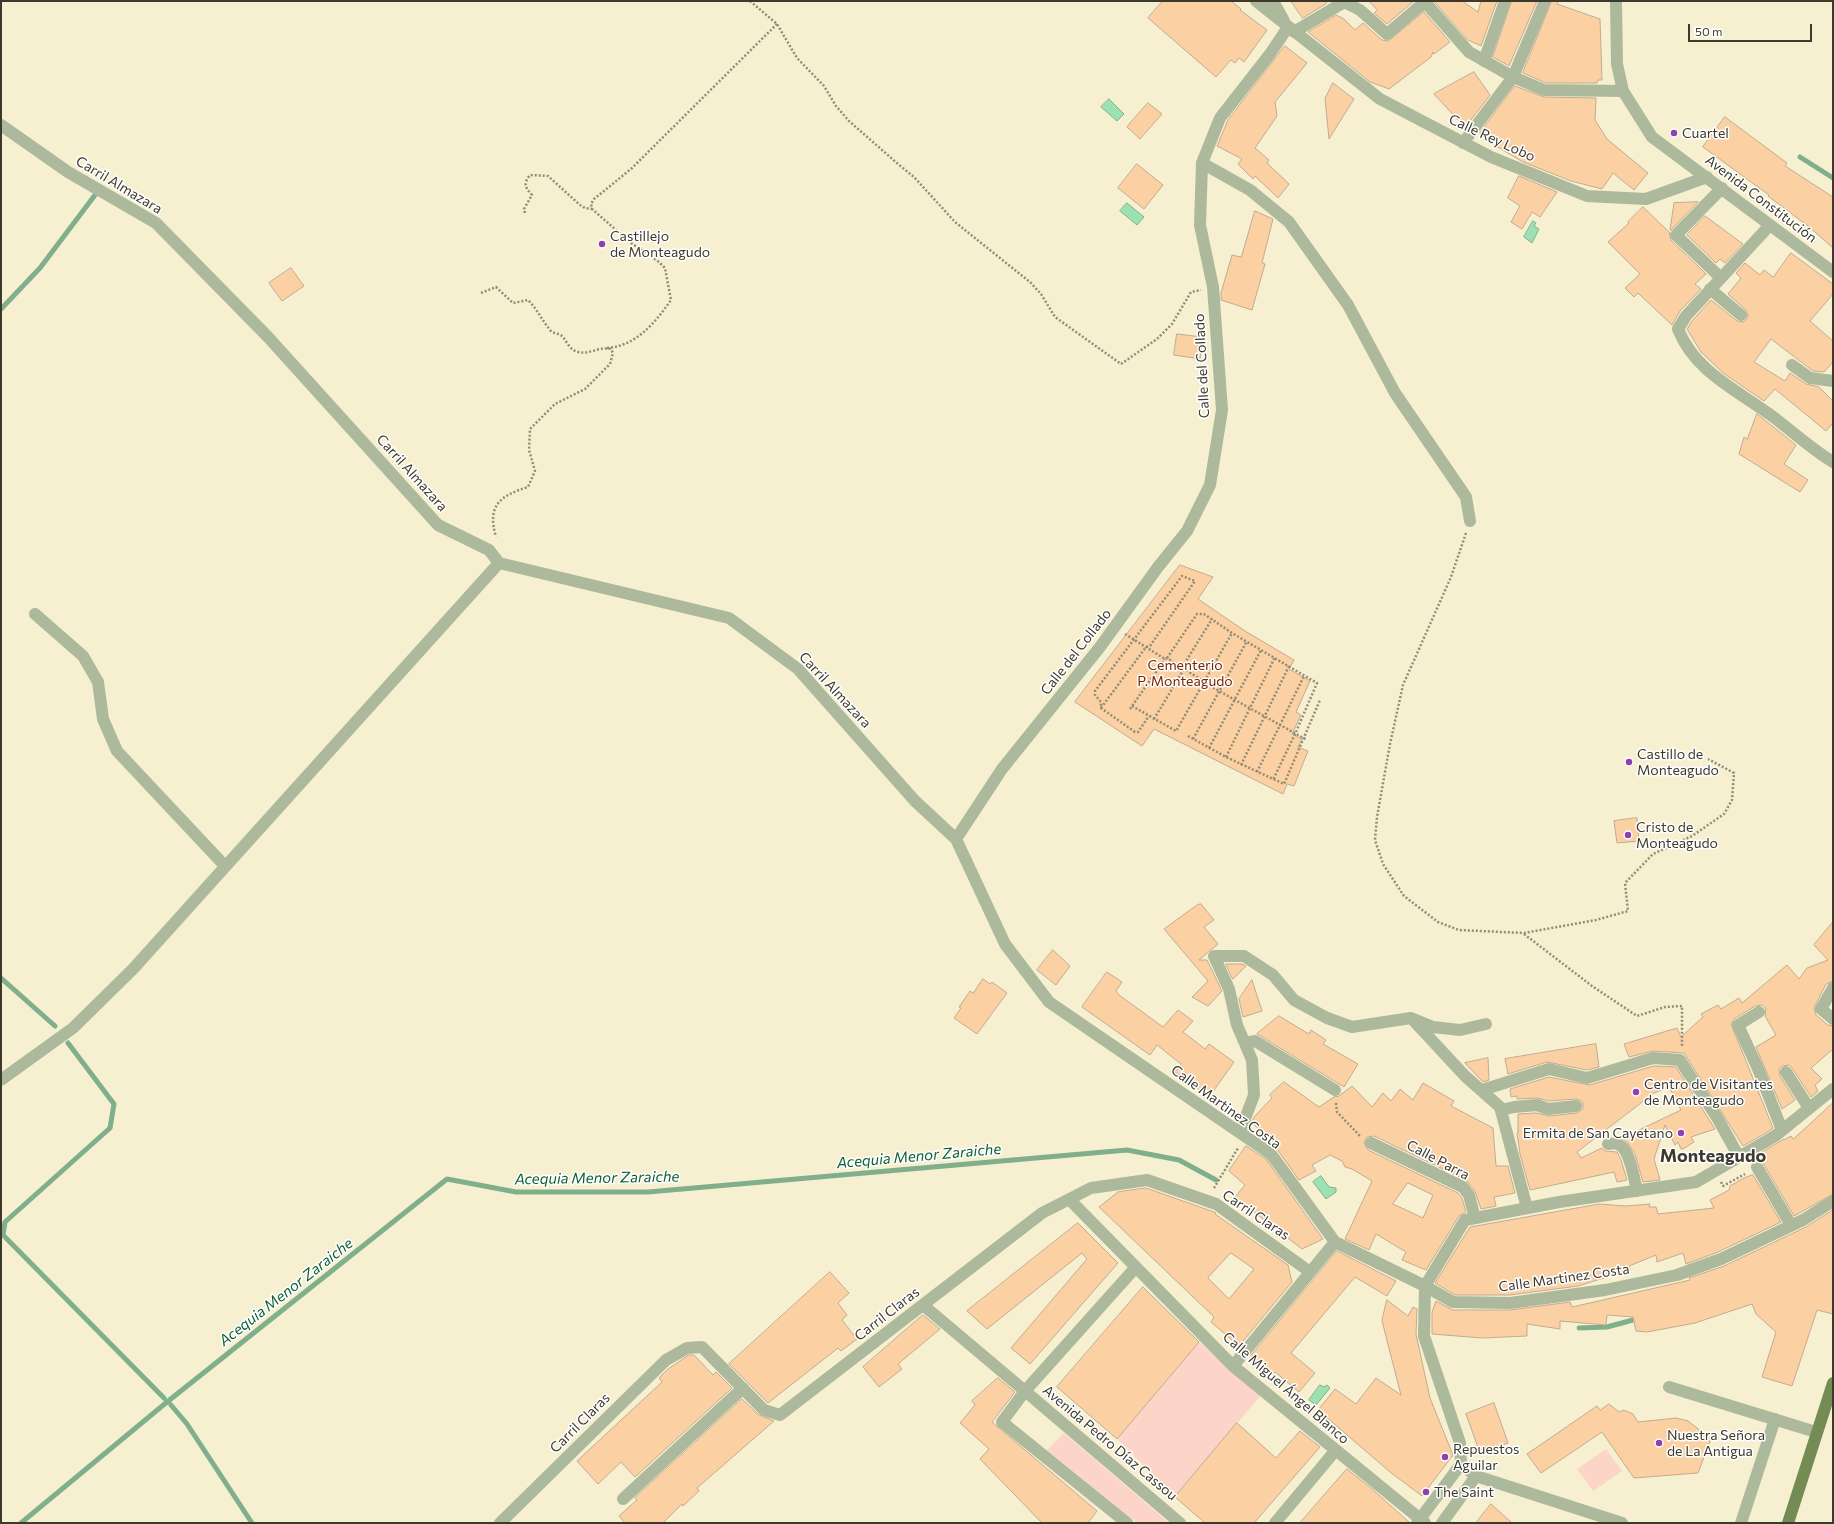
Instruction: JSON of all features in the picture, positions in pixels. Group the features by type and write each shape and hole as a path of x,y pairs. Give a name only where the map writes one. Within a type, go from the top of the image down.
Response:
{"main road":[{"path":"1788,1523 1816,1432 1833,1384"}],"street":[{"name":"Calle Rey Lobo","path":"1256,1 1380,99 1492,157 1587,196 1646,199 1707,177"},
{"path":"1273,1 1291,30 1344,2 1360,10 1387,34 1425,2 1469,52 1513,77 1544,90 1623,91"},
{"path":"1484,60 1505,1"},
{"path":"1463,143 1513,77 1545,1"},
{"name":"Avenida Constitución","path":"1616,1 1617,64 1623,91 1652,137 1833,272"},
{"name":"Calle del Collado","path":"956,840 1002,769 1114,628 1158,567 1187,531 1210,485 1222,410 1213,287 1200,225 1202,163 1220,118 1270,54 1291,30"},
{"name":"Carril Almazara","path":"1,125 68,172 156,223 268,338 438,525 489,550 499,563 729,618 798,669 916,801 956,840"},
{"path":"1202,163 1250,190 1289,222 1348,305 1395,393 1466,497 1470,521"},
{"path":"1721,278 1676,235 1722,188"},
{"path":"1770,225 1686,316 1678,329 1687,347 1708,372 1771,415 1833,462"},
{"path":"1710,289 1741,315"},
{"path":"1792,365 1810,378 1833,381"},
{"path":"1,1080 73,1028 133,969 499,563"},
{"path":"35,614 83,656 98,682 103,719 117,751 225,866"},
{"name":"Calle Martinez Costa","path":"956,840 1005,944 1049,1002 1271,1154 1335,1242 1426,1286 1453,1302 1510,1303 1605,1290 1677,1275 1721,1258 1791,1225 1833,1201"},
{"path":"1242,1134 1254,1095 1252,1060 1238,1026 1229,989 1214,956 1244,956 1274,975 1294,1000 1327,1018 1352,1027 1410,1018 1433,1027 1460,1030 1486,1024"},
{"path":"1833,988 1821,1009 1833,1019"},
{"path":"1759,1012 1738,1025 1759,1071 1782,1130"},
{"path":"1410,1018 1466,1076 1500,1107 1528,1208"},
{"path":"1245,1043 1255,1041 1335,1090"},
{"path":"1482,1090 1549,1069 1587,1078 1653,1058 1680,1060 1718,1119 1739,1157"},
{"path":"1786,1072 1810,1108"},
{"path":"1421,1522 1461,1464 1460,1443 1424,1336 1426,1286 1465,1220 1528,1208 1696,1182 1782,1130 1832,1089"},
{"path":"1501,1110 1537,1105 1548,1109 1576,1106"},
{"name":"Calle Parra","path":"1371,1143 1463,1187 1469,1195 1475,1218"},
{"path":"1608,1144 1617,1144 1624,1148 1628,1154 1637,1191"},
{"path":"1756,1168 1791,1225"},
{"name":"Carril Claras","path":"500,1523 666,1360 687,1348 702,1347 764,1410 780,1415 1042,1213 1091,1188 1147,1180 1216,1204 1310,1272"},
{"name":"Calle Miguel Ángel Blanco","path":"1069,1199 1233,1366 1421,1522"},
{"path":"1233,1366 1335,1242"},
{"path":"923,1305 1025,1391 1136,1267"},
{"path":"1668,1387 1816,1432"},
{"path":"623,1499 743,1388"},
{"name":"Avenida Pedro Díaz Cassou","path":"1127,1523 1002,1422 1025,1391 1180,1523"},
{"path":"1741,1523 1775,1419"},
{"path":"1275,1523 1335,1450"},
{"path":"1461,1464 1476,1476 1622,1523"},
{"path":"1442,1523 1476,1476"}],"path":[{"path":"750,1 777,24 797,58 824,86 836,106 849,121 914,176 955,222 1030,282 1041,294 1055,317 1121,364 1156,339 1172,324 1191,292 1213,287"},
{"path":"592,209 594,199 631,169 777,24"},
{"path":"481,294 496,286 513,303 528,300 536,308 551,332 562,336 569,347 576,352 585,353 617,347 636,338 649,328 671,300 665,268 613,228 592,209 585,208 580,205 548,176 530,175 525,182 525,187 532,195 524,209 525,214"},
{"path":"489,550 496,538 492,523 497,504 508,493 528,487 534,471 529,450 530,429 555,404 585,389 610,364 613,353 611,349 607,348"},
{"path":"1470,521 1450,577 1403,686 1390,744 1375,840 1383,864 1404,896 1438,922 1459,930 1524,933 1596,920 1628,912 1625,883 1653,854 1692,836 1724,814 1732,800 1734,773 1708,759"},
{"path":"1182,576 1195,581 1150,646 1146,647 1101,708 1101,702 1095,695 1095,691 1182,576"},
{"path":"1232,633 1176,731 1131,708 1197,614 1204,614 1232,633 1317,683 1273,780"},
{"path":"1154,719 1184,669 1183,666 1212,620"},
{"path":"1114,628 1205,681 1219,692 1296,732 1308,740"},
{"path":"1193,739 1247,641"},
{"path":"1209,748 1262,650"},
{"path":"1226,757 1275,658"},
{"path":"1241,765 1289,666"},
{"path":"1257,772 1304,676"},
{"path":"1188,736 1241,765 1284,784 1320,700"},
{"path":"1101,708 1135,732 1138,732 1149,716"},
{"path":"1524,933 1592,986 1637,1016 1665,1007 1682,1006 1683,1039 1680,1060"},
{"path":"1336,1107 1337,1112 1357,1135 1371,1143"},
{"path":"1213,1190 1242,1134"},
{"path":"1723,1186 1756,1168"}],"shaded area":[{"path":"1109,99 1124,114 1117,121 1101,107"},
{"path":"1127,203 1144,217 1137,225 1120,211"},
{"path":"1533,221 1536,223 1534,226 1539,229 1532,243 1524,237"},
{"path":"1321,1176 1329,1187 1336,1188 1336,1192 1326,1199 1313,1182"},
{"path":"1199,1342 1262,1394 1175,1497 1117,1439"},
{"path":"1320,1385 1324,1387 1327,1385 1330,1388 1316,1405 1309,1400"},
{"path":"1064,1433 1169,1523 1137,1523 1047,1450"},
{"path":"1606,1449 1622,1471 1593,1491 1577,1469"}],"building":[{"path":"1163,1 1231,1 1241,9 1240,10 1267,30 1244,62 1239,58 1235,63 1231,60 1216,77 1148,18"},
{"path":"1291,1 1325,1 1327,3 1303,18"},
{"path":"1369,1 1414,1 1387,24 1374,13 1377,10"},
{"path":"1434,1 1462,1 1478,12 1481,1 1497,1 1481,46 1468,40"},
{"path":"1512,1 1537,1 1509,66 1493,57"},
{"path":"1552,1 1558,1 1557,4 1600,19 1602,80 1598,80 1597,83 1546,83 1523,73"},
{"path":"1424,12 1450,42 1434,54 1433,52 1431,57 1389,89 1370,82 1308,32 1336,15 1344,19 1355,30 1363,23 1382,40 1388,41"},
{"path":"1285,46 1307,63 1275,102 1277,116 1255,148 1269,160 1267,163 1289,184 1278,198 1255,176 1253,179 1238,164 1242,159 1217,146 1228,120"},
{"path":"1474,72 1490,95 1467,125 1458,120 1434,94"},
{"path":"1333,83 1354,99 1329,139 1325,99"},
{"path":"1515,86 1544,97 1596,98 1595,120 1607,139 1648,173 1634,190 1613,173 1602,189 1571,181 1523,162 1491,143 1480,133"},
{"path":"1148,103 1162,114 1140,139 1127,127"},
{"path":"1725,117 1787,163 1785,166 1833,197 1833,248 1808,226 1768,196 1769,195 1703,147"},
{"path":"1137,164 1163,185 1144,209 1118,188"},
{"path":"1519,176 1557,192 1540,217 1532,212 1522,229 1511,222 1520,206 1508,198"},
{"path":"1698,202 1671,230 1670,230 1674,203"},
{"path":"1643,207 1669,232 1671,240 1706,274 1695,284 1701,289 1680,311 1672,325 1638,293 1634,297 1625,288 1640,274 1608,242 1629,223 1628,222"},
{"path":"1255,211 1273,219 1262,263 1265,264 1252,310 1221,300 1221,293 1232,255 1241,257"},
{"path":"1705,216 1743,244 1725,263 1720,259 1716,263 1687,235"},
{"path":"1791,253 1833,284 1833,294 1810,321 1833,341 1833,362 1824,372 1813,371 1771,339 1754,362 1785,381 1790,373 1806,384 1819,387 1833,401 1833,423 1826,431 1775,389 1764,401 1723,373 1701,352 1687,329 1692,321 1711,300 1737,321 1743,322 1746,320 1748,316 1746,310 1728,294 1741,278 1736,273 1745,263 1760,275 1764,270 1773,277"},
{"path":"291,268 304,286 282,301 269,283"},
{"path":"1177,334 1203,337 1200,359 1174,355"},
{"path":"1757,414 1796,445 1784,464 1808,480 1800,492 1739,454 1744,437 1747,439"},
{"name":"Cementerio P. Monteagudo","path":"1180,565 1213,577 1198,599 1245,631 1294,660 1289,669 1310,681 1296,712 1301,715 1292,734 1302,739 1298,747 1308,751 1294,786 1287,784 1283,794 1154,729 1142,746 1075,702"},
{"path":"1637,818 1639,841 1617,843 1614,821"},
{"path":"1201,904 1214,920 1204,927 1218,944 1199,960 1207,960 1222,991 1208,1006 1192,997 1208,981 1164,929 1197,905"},
{"path":"1833,922 1833,981 1826,984 1814,1008 1816,1015 1828,1025 1833,1026 1833,1049 1811,1068 1822,1079 1815,1085 1818,1091 1811,1097 1792,1068 1789,1065 1782,1066 1779,1069 1780,1076 1795,1100 1782,1109 1756,1047 1776,1035 1765,1016 1766,1008 1762,1005 1755,1006 1734,1019 1731,1024 1773,1128 1771,1130 1743,1146 1684,1053 1653,1051 1629,1057 1624,1044 1677,1028 1681,1037 1703,1017 1701,1014 1718,1005 1721,1009 1739,998 1742,1003 1787,965 1799,979 1807,968 1828,960 1814,945"},
{"path":"1053,950 1070,966 1056,985 1037,970"},
{"path":"1226,964 1242,964 1246,966 1233,979"},
{"path":"1107,972 1122,982 1116,991 1119,995 1163,1027 1178,1010 1193,1021 1183,1032 1205,1049 1209,1044 1234,1062 1209,1097 1175,1072 1181,1064 1157,1045 1150,1055 1082,1007"},
{"path":"983,979 990,984 992,982 1007,993 977,1034 954,1018 961,1008 959,1007 970,991 973,993"},
{"path":"1252,980 1262,1011 1243,1017 1239,999"},
{"path":"1279,1016 1309,1034 1311,1030 1326,1040 1323,1044 1358,1064 1344,1087 1257,1034"},
{"path":"1596,1044 1599,1067 1587,1070 1547,1062 1508,1074 1505,1059"},
{"path":"1488,1058 1489,1080 1483,1082 1465,1063"},
{"path":"1654,1066 1676,1067 1715,1129 1691,1137 1694,1142 1681,1149 1678,1142 1675,1145 1665,1125 1654,1159 1660,1180 1643,1182 1635,1154 1627,1142 1622,1138 1681,1110 1669,1087 1654,1093 1577,1152 1581,1158 1602,1148 1605,1151 1617,1152 1627,1180 1617,1182 1614,1172 1530,1190 1520,1154 1517,1133 1518,1114 1536,1113 1549,1116 1577,1113 1583,1109 1583,1105 1582,1101 1576,1099 1549,1101 1537,1098 1517,1099 1517,1096 1511,1097 1510,1089 1549,1077 1589,1085"},
{"path":"1284,1082 1319,1107 1334,1097 1339,1096 1352,1086 1372,1107 1383,1093 1391,1101 1400,1089 1413,1100 1423,1083 1454,1101 1451,1106 1493,1128 1496,1166 1508,1166 1515,1193 1494,1197 1496,1206 1481,1209 1475,1191 1466,1180 1374,1136 1367,1137 1364,1143 1368,1150 1458,1193 1462,1198 1466,1212 1459,1216 1426,1270 1402,1260 1406,1252 1376,1234 1369,1250 1345,1239 1372,1181 1352,1169 1345,1167 1342,1161 1330,1155 1312,1165 1316,1171 1299,1180 1277,1149 1255,1134 1258,1129 1252,1122 1254,1117 1272,1098 1270,1095","holes":["1408,1183 1433,1195 1423,1218 1393,1204"]},
{"path":"1833,1103 1833,1194 1794,1216 1763,1163 1760,1160 1754,1160 1752,1158 1784,1139 1791,1136 1793,1139"},
{"path":"1246,1146 1266,1159 1323,1239 1302,1249 1235,1197 1245,1185 1229,1171"},
{"path":"1753,1175 1781,1222 1718,1252 1686,1264 1683,1253 1657,1262 1656,1255 1629,1266 1630,1270 1578,1286 1510,1295 1455,1295 1435,1283 1470,1227 1599,1204 1626,1206 1650,1204 1649,1207 1656,1207 1658,1214 1714,1208 1710,1200 1729,1190 1730,1186"},
{"path":"1146,1188 1216,1213 1215,1214 1288,1265 1292,1282 1239,1346 1211,1322 1214,1317 1099,1207 1118,1192","holes":["1231,1253 1254,1269 1229,1299 1208,1278"]},
{"path":"1833,1210 1833,1314 1817,1310 1792,1386 1762,1377 1776,1332 1756,1314 1752,1304 1695,1323 1647,1332 1636,1331 1633,1317 1607,1315 1606,1325 1560,1321 1560,1329 1527,1324 1527,1336 1482,1338 1432,1334 1432,1312 1436,1301 1453,1310 1510,1310 1570,1302 1572,1307 1690,1280 1689,1278 1724,1266 1806,1227"},
{"path":"1078,1223 1118,1263 1030,1364 1011,1348 1087,1259 1082,1253 987,1329 967,1311"},
{"path":"1337,1251 1396,1281 1387,1296 1355,1277 1291,1353 1315,1373 1299,1392 1275,1372 1272,1375 1251,1356"},
{"path":"830,1272 849,1293 838,1303 847,1315 842,1320 857,1339 841,1351 838,1348 768,1403 729,1364"},
{"path":"1143,1287 1199,1342 1117,1439 1057,1387"},
{"path":"1387,1300 1408,1316 1413,1307 1417,1309 1416,1334 1430,1398 1453,1455 1422,1496 1390,1472 1318,1410 1335,1389 1356,1404 1376,1378 1401,1395 1382,1321"},
{"path":"923,1315 940,1329 898,1364 902,1369 879,1387 863,1367"},
{"path":"689,1355 694,1355 713,1375 716,1372 732,1388 635,1477 621,1462 598,1484 577,1461 662,1382 659,1378 668,1369"},
{"path":"998,1378 1015,1392 992,1422 1097,1511 1088,1523 1042,1523 980,1459 989,1449 960,1423 975,1405 972,1401"},
{"path":"742,1399 759,1415 774,1421 697,1488 699,1491 683,1506 682,1504 663,1523 625,1523 619,1516 637,1500 635,1498"},
{"path":"1494,1403 1508,1443 1480,1453 1466,1414"},
{"name":"Nuestra Señora de La Antigua","path":"1609,1404 1619,1412 1624,1410 1633,1414 1638,1422 1676,1418 1688,1421 1711,1439 1698,1473 1634,1478 1602,1432 1541,1473 1527,1454 1597,1406 1600,1410"},
{"path":"1237,1423 1276,1458 1300,1431 1320,1447 1254,1523 1205,1523 1175,1497"},
{"path":"1347,1469 1371,1488 1410,1523 1300,1523"},
{"path":"1491,1504 1512,1523 1476,1523"}],"waterway":[{"name":"Acequia Menor Zaraiche","path":"1800,157 1833,178"},
{"path":"1,309 40,268 95,195"},
{"path":"1,978 55,1026"},
{"path":"68,1043 114,1104 110,1128 5,1222 3,1235 164,1398"},
{"name":"Acequia Menor Zaraiche","path":"21,1523 167,1402 447,1179 516,1192 648,1192 1127,1150 1179,1160 1216,1180"},
{"name":"Acequia Menor Zaraiche","path":"1579,1328 1607,1327 1633,1320"},
{"path":"171,1405 187,1424 252,1523"}],"place":[{"name":"Cuartel","path":"1674,133"},
{"name":"Castillejo de Monteagudo","path":"602,244"},
{"name":"Castillo de Monteagudo","path":"1629,762"},
{"name":"Cristo de Monteagudo","path":"1628,835"},
{"name":"Centro de Visitantes de Monteagudo","path":"1636,1092"},
{"name":"Ermita de San Cayetano","path":"1681,1133"},
{"name":"Nuestra Señora de La Antigua","path":"1659,1443"},
{"name":"Repuestos Aguilar","path":"1445,1457"},
{"name":"The Saint","path":"1426,1492"}],"district":[{"name":"Monteagudo","path":"1713,1156"}]}
